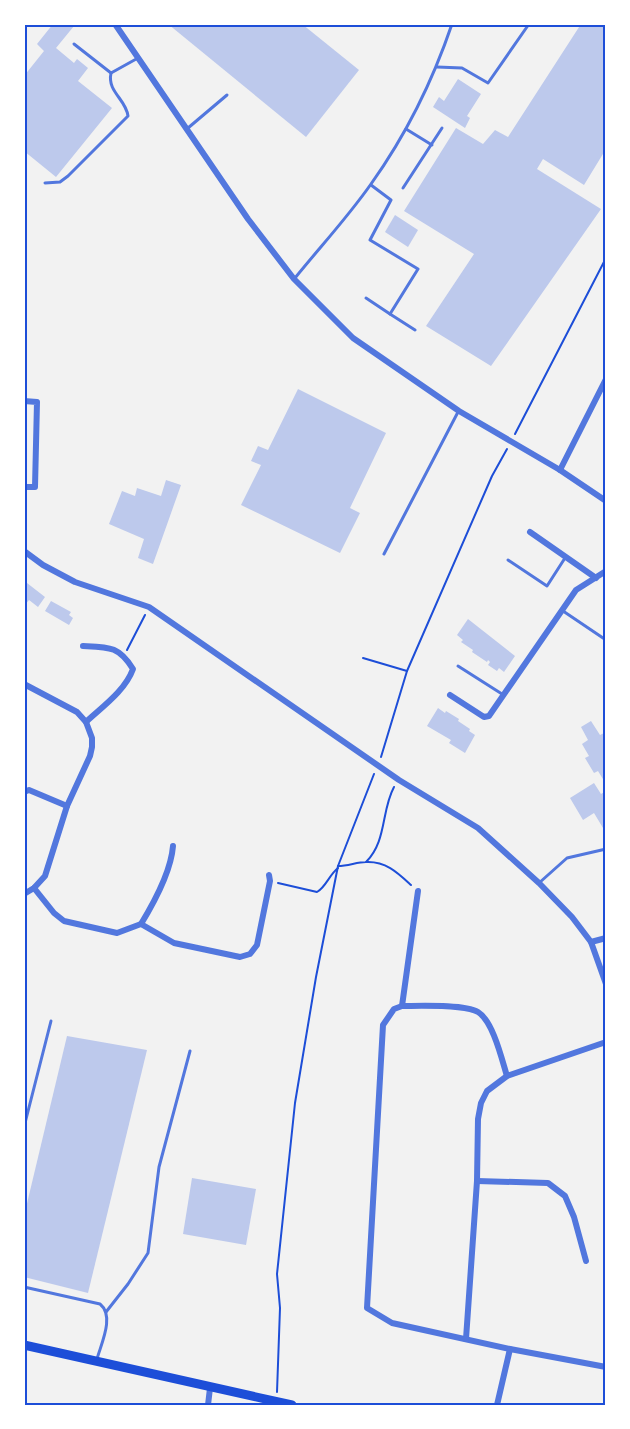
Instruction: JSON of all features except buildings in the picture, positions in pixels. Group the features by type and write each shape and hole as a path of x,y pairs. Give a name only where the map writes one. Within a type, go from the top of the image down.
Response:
{"main road":[{"path":"24,1345 292,1405"}],"street":[{"path":"115,24 248,219 294,279 353,338 459,411 560,470 606,501"},
{"path":"560,470 605,384"},
{"path":"24,401 37,402 35,487 24,487"},
{"path":"530,532 596,578"},
{"path":"24,551 43,565 75,582 149,607 399,780 478,828 572,916 591,942 606,984"},
{"path":"450,695 484,717 489,716 576,590 606,571"},
{"path":"84,646 110,646 124,655 133,669 116,694 86,722"},
{"path":"24,684 77,712 86,722 92,738 90,756 68,806 45,876 34,888 24,894"},
{"path":"24,792 29,790 68,806"},
{"path":"34,888 54,913 64,921 117,933 141,924 172,858 173,846"},
{"path":"141,924 174,943 240,957 245,956 256,945 269,878"},
{"path":"402,1006 418,891"},
{"path":"591,942 606,938"},
{"path":"507,1076 489,1026 478,1012 456,1007 402,1006 394,1009 383,1025 367,1308 392,1323 606,1367"},
{"path":"466,1339 477,1181 478,1119 481,1103 487,1091 507,1076 606,1042"},
{"path":"477,1181 548,1183 565,1196 574,1217 586,1261"},
{"path":"497,1405 510,1349"},
{"path":"208,1405 210,1388"}],"lane":[{"path":"294,279 371,185 406,129 437,67 452,24"},
{"path":"437,67 462,68 488,83 529,24"},
{"path":"74,44 111,73"},
{"path":"45,183 60,182 68,176 128,116 128,111 109,82 111,73 138,58"},
{"path":"186,129 227,95"},
{"path":"403,188 442,128"},
{"path":"406,129 432,145"},
{"path":"371,185 391,200 370,240 418,269 390,314"},
{"path":"366,298 415,330"},
{"path":"384,554 459,411"},
{"path":"508,560 547,586 566,557"},
{"path":"562,610 606,640"},
{"path":"458,666 504,695"},
{"path":"539,883 567,858 606,849"},
{"path":"24,1127 51,1020"},
{"path":"106,1312 148,1253 159,1167 190,1051"},
{"path":"24,1287 100,1304 106,1312 106,1327 97,1361"}],"path":[{"path":"379,762 407,671 488,486 606,258"},
{"path":"124,655 149,607"},
{"path":"363,658 407,671"},
{"path":"277,1394 280,1308 277,1275 295,1103 316,977 338,867 375,772"},
{"path":"366,862 374,854 379,844 392,790"},
{"path":"269,878 316,892 321,891 332,872 338,867 366,862 392,867 418,891"}]}
